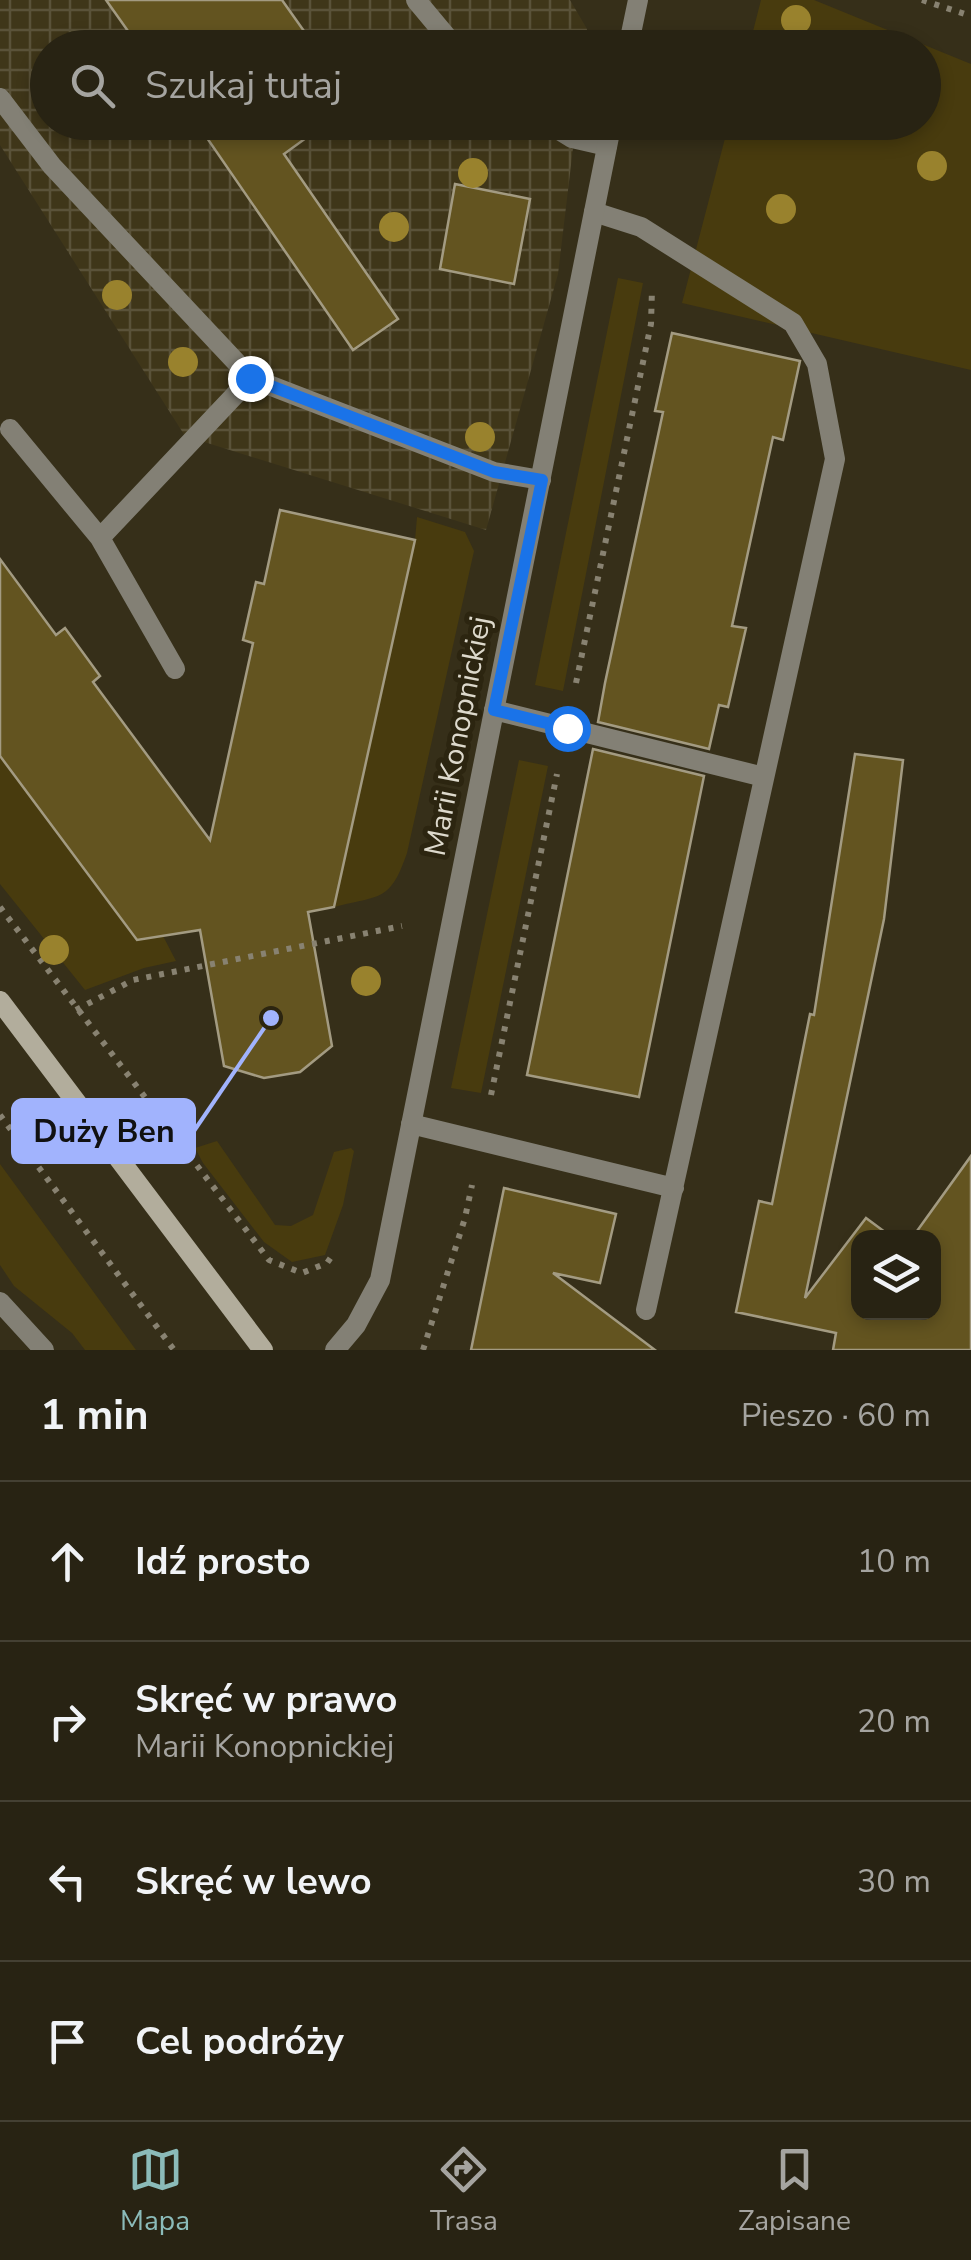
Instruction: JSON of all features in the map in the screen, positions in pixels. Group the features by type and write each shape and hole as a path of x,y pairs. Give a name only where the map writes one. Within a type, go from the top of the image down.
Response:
{"street":[{"path":"416,0 441,30"},
{"path":"632,30 638,0"},
{"path":"3,109 250,378 494,472 542,480"},
{"path":"581,140 607,146"},
{"name":"Marii Konopnickiej","path":"334,1350 356,1325 380,1280 608,140"},
{"path":"594,212 641,228 793,324 818,364 835,459 646,1310"},
{"path":"100,538 250,378"},
{"path":"10,429 100,538 175,669"},
{"path":"494,710 764,777"},
{"path":"0,1001 263,1350"},
{"path":"411,1124 674,1188"},
{"path":"2,1311 44,1350"}],"path":[{"path":"922,0 971,16"},
{"path":"0,907 269,1260 302,1273 326,1263 336,1250"},
{"path":"76,1010 134,980 406,926"},
{"path":"0,1114 174,1350"}],"shaded area":[{"path":"0,0 570,0 587,30 30,30 30,140 574,140 558,274 486,530 185,436 0,145"},
{"path":"761,0 814,0 888,30 753,30"},
{"path":"941,52 971,64 971,370 682,303 725,140 941,140"},
{"path":"618,278 643,283 563,691 535,685"},
{"path":"417,517 465,532 474,551 401,869 382,894 334,907 415,540"},
{"path":"0,756 137,940 163,936 176,961 144,968 85,990 0,884"},
{"path":"519,760 548,766 481,1093 451,1088"},
{"path":"217,1141 275,1225 291,1226 313,1215 334,1152 351,1148 354,1151 343,1205 325,1255 292,1262 264,1242 195,1148"},
{"path":"0,1164 136,1350 85,1350 72,1333 14,1286 0,1265"}],"building":[{"path":"106,0 282,0 303,30 127,30"},
{"path":"208,140 303,140 284,154 398,319 353,350"},
{"path":"455,184 530,199 514,284 440,269"},
{"path":"672,333 800,361 783,440 773,437 732,626 746,628 728,707 719,705 709,749 598,722 663,412 655,411"},
{"path":"280,510 415,540 334,907 308,912 332,1046 300,1072 264,1078 224,1066 200,930 137,940 0,756 0,559 56,635 65,628 100,676 93,682 210,840 253,643 243,640 256,582 264,584"},
{"path":"593,749 704,776 639,1097 527,1075"},
{"path":"855,754 903,760 884,919 805,1298 851,1238 851,1320 941,1320 941,1230 918,1230 971,1156 971,1350 833,1350 836,1333 736,1312 759,1201 772,1204 810,1014 814,1015"},
{"path":"504,1188 616,1214 600,1283 553,1273 655,1350 471,1350"},
{"path":"866,1218 882,1230 857,1230"}],"place":[{"name":"Duży Ben","path":"271,1018"}],"route":[{"path":"250,378 494,472 542,480 494,710 567,728"}]}
